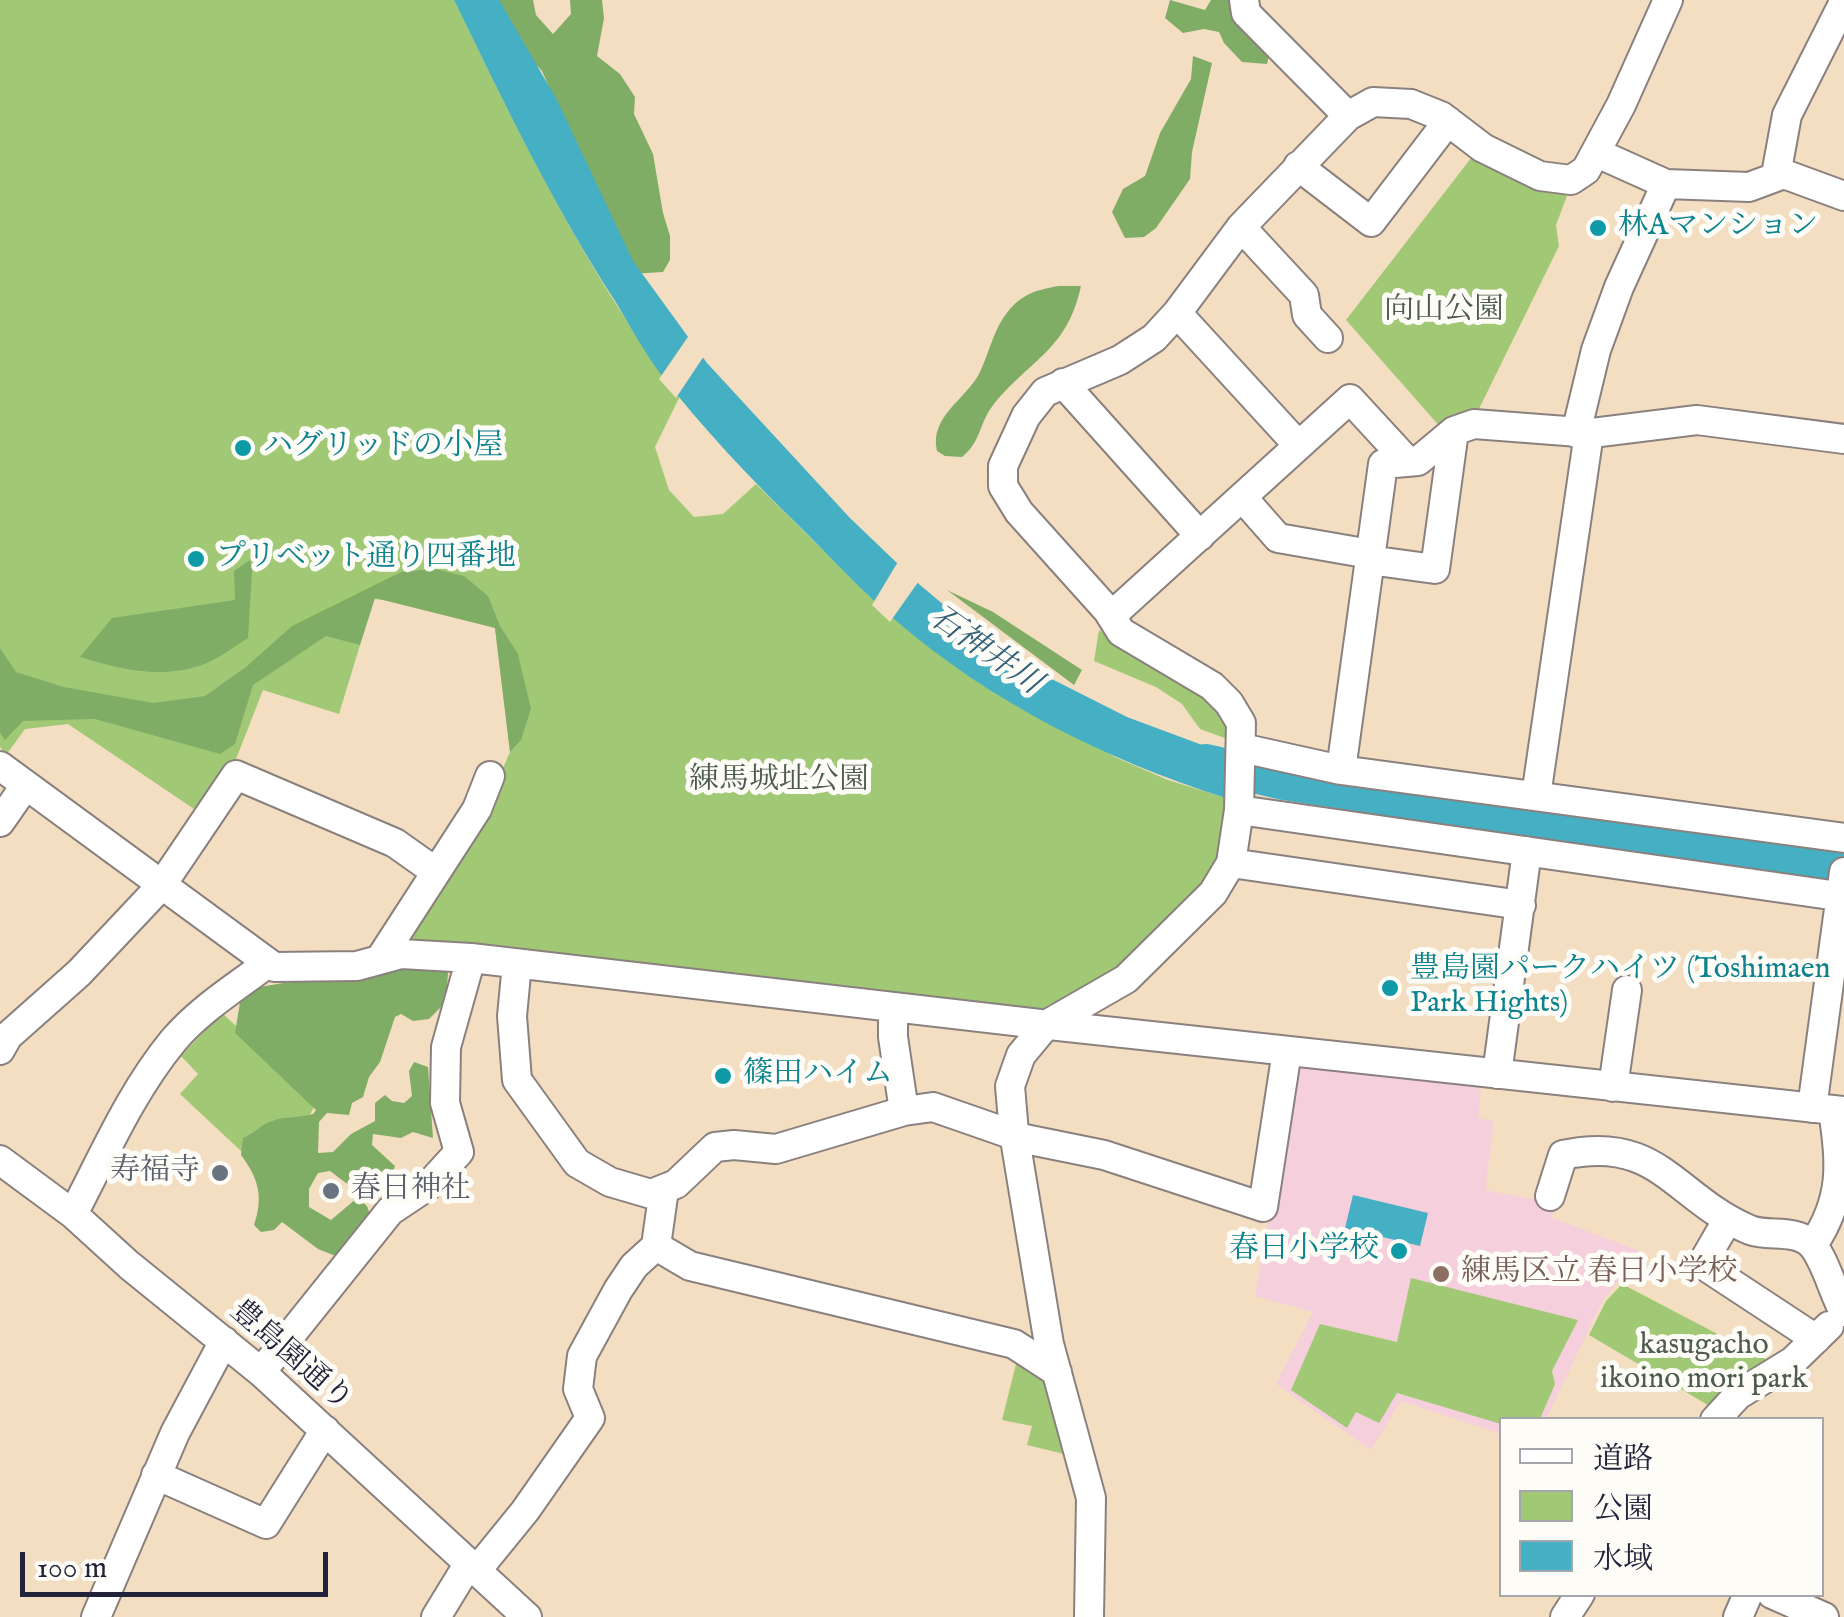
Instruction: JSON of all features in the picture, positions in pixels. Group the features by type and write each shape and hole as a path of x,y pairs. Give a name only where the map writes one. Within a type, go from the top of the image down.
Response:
{"street":[{"path":"1244,0 1246,12 1348,116"},
{"path":"1776,175 1787,114 1844,2"},
{"path":"1089,1617 1091,1498 1056,1372 1014,1133 1010,1086 1021,1055 1046,1025 1126,979 1213,893 1231,863 1240,810 1241,724 1229,703 1212,686 1121,632 1019,512 1002,486 1003,466 1026,416 1045,392 1139,350 1178,313 1241,226 1348,116 1373,102 1411,104 1448,121 1484,148 1540,176 1571,180 1586,170 1597,153 1658,3"},
{"path":"1298,166 1371,222 1448,121"},
{"path":"1597,153 1666,184 1749,188 1784,174 1844,196"},
{"path":"1536,796 1596,350 1619,287 1666,184"},
{"path":"1241,226 1304,295 1307,315 1328,338"},
{"path":"1178,313 1298,445"},
{"path":"1062,383 1200,536"},
{"path":"1111,616 1350,398 1408,462"},
{"path":"1341,770 1383,464 1418,461 1454,431 1474,424 1582,433 1698,420 1844,438"},
{"path":"1242,497 1278,538 1435,569 1454,431"},
{"path":"1242,748 1341,770 1844,838"},
{"path":"0,766 274,967 357,966 400,954 471,958 1830,1110"},
{"path":"0,1050 8,1036 79,973 161,886 236,775 395,843 436,872"},
{"path":"380,960 476,809 490,776"},
{"path":"0,822 25,786"},
{"path":"1240,810 1527,851 1842,889 1830,1110 1841,1165 1840,1198 1831,1223 1814,1245"},
{"path":"1497,1074 1527,851"},
{"path":"1231,863 1521,905"},
{"path":"261,1372 390,1211 429,1184 458,1152 444,1103 446,1046 471,958"},
{"path":"73,1214 134,1098 174,1039 268,963"},
{"path":"517,964 512,1016 517,1080 577,1162 610,1182 651,1194 676,1184 715,1147 776,1150 933,1106 1025,1139 1104,1156 1264,1208 1287,1051"},
{"path":"1613,1087 1627,990"},
{"path":"894,1008 893,1037 904,1112"},
{"path":"1550,1196 1563,1155 1612,1150 1656,1165 1728,1219 1755,1232 1801,1237 1814,1245 1844,1311 1793,1361 1738,1396 1718,1417"},
{"name":"豊島園通り","path":"0,1160 73,1214 261,1372 526,1617"},
{"path":"436,1617 473,1567 525,1511 590,1418 578,1389 582,1356 626,1278 656,1246 664,1189"},
{"path":"1728,1219 1702,1264 1816,1339"},
{"path":"656,1246 690,1266 1014,1344 1056,1372"},
{"path":"96,1617 156,1475 224,1341"},
{"path":"156,1475 266,1524 325,1430"},
{"path":"1779,1597 1824,1617"}],"shaded area":[{"name":"練馬区立 春日小学校","path":"1294,1066 1481,1085 1478,1118 1494,1121 1485,1190 1542,1201 1558,1208 1550,1217 1642,1252 1603,1300 1547,1417 1499,1417 1499,1433 1401,1401 1371,1450 1276,1384 1313,1312 1255,1296"}],"green space":[{"name":"練馬城址公園","path":"0,0 454,0 570,228 638,338 680,396 655,447 669,490 694,517 723,514 756,484 870,597 1115,757 1168,780 1226,798 1219,859 1198,895 1115,977 1052,1012 400,946 490,798 510,752 495,628 436,610 374,599 339,714 263,690 236,759 200,813 68,724 25,729 6,755 0,747"},
{"path":"498,0 533,0 536,15 553,34 571,14 570,0 602,0 604,18 597,56 620,74 635,97 634,114 653,154 670,236 670,260 663,272 631,274 542,71 529,57"},
{"path":"1170,0 1205,10 1211,0 1244,0 1270,51 1267,64 1242,62 1219,32 1204,29 1183,33 1165,18"},
{"path":"1193,56 1212,63 1192,152 1190,179 1156,228 1144,237 1125,238 1112,212 1123,189 1145,176 1160,133 1191,79"},
{"name":"向山公園","path":"1478,149 1571,185 1556,225 1559,246 1475,417 1442,429 1346,320"},
{"path":"1058,286 1081,286 1075,308 1057,339 994,404 962,457 937,451 936,439 944,418 980,372 1005,316 1026,296"},
{"path":"250,560 248,638 217,658 191,668 159,672 80,657 112,618 235,600 234,571"},
{"path":"435,569 464,576 488,596 500,626 518,654 531,709 521,740 510,752 495,628 375,598 360,645 326,636 253,685 235,744 220,754 95,719 23,721 5,740 0,733 0,648 16,672 64,687 153,703 205,696 246,667 292,626 401,572"},
{"path":"947,590 993,612 1082,670 1074,685"},
{"path":"1099,630 1207,693 1222,713 1233,741 1200,729 1182,704 1156,687 1094,661"},
{"path":"399,962 441,968 448,973 446,1002 429,1019 413,1021 401,1014 395,1017 363,1097 352,1103 349,1115 327,1113 319,1122 318,1153 333,1152 351,1134 375,1121 375,1103 385,1095 404,1103 412,1096 409,1071 414,1062 428,1067 433,1138 413,1132 401,1138 373,1134 372,1145 395,1166 392,1174 382,1179 366,1176 350,1186 330,1171 318,1173 309,1189 309,1207 331,1220 357,1198 367,1206 371,1217 343,1259 318,1249 282,1222 274,1230 261,1232 254,1225 259,1196 252,1172 241,1155 243,1138 268,1122 313,1114 316,1110 235,1033 240,1002 248,989 371,975"},
{"path":"222,1013 317,1101 290,1154 256,1165 180,1094 198,1074 181,1056"},
{"path":"1411,1278 1578,1320 1552,1371 1555,1384 1541,1417 1499,1417 1499,1423 1397,1393 1379,1423 1356,1412 1347,1428 1291,1390 1320,1324 1397,1342"},
{"name":"kasugacho ikoino mori park","path":"1622,1284 1771,1362 1713,1408 1589,1335 1606,1301"},
{"path":"1018,1356 1044,1372 1068,1455 1027,1445 1032,1426 1002,1420"}],"water":[{"path":"454,0 499,0 557,100 633,261 707,363 850,518 920,585 975,631 1026,666 1127,717 1229,755 1226,798 1094,747 970,677 882,608 765,492 692,413 647,355 550,191"},
{"path":"1353,1195 1428,1213 1420,1246 1345,1228"}],"pier":[{"path":"692,331 706,353 676,398 659,379"},
{"path":"899,560 921,578 890,622 872,605"}],"waterway":[{"name":"石神井川","path":"1206,763 1284,781 1844,869"}],"place":[{"name":"林Aマンション","path":"1598,228"},
{"name":"ハグリッドの小屋","path":"243,448"},
{"name":"プリベット通り四番地","path":"196,559"},
{"name":"豊島園パークハイツ (Toshimaen Park Hights)","path":"1390,988"},
{"name":"篠田ハイム","path":"723,1076"},
{"name":"寿福寺","path":"220,1173"},
{"name":"春日神社","path":"331,1191"},
{"name":"春日小学校","path":"1399,1251"},
{"name":"練馬区立 春日小学校","path":"1441,1274"}]}
